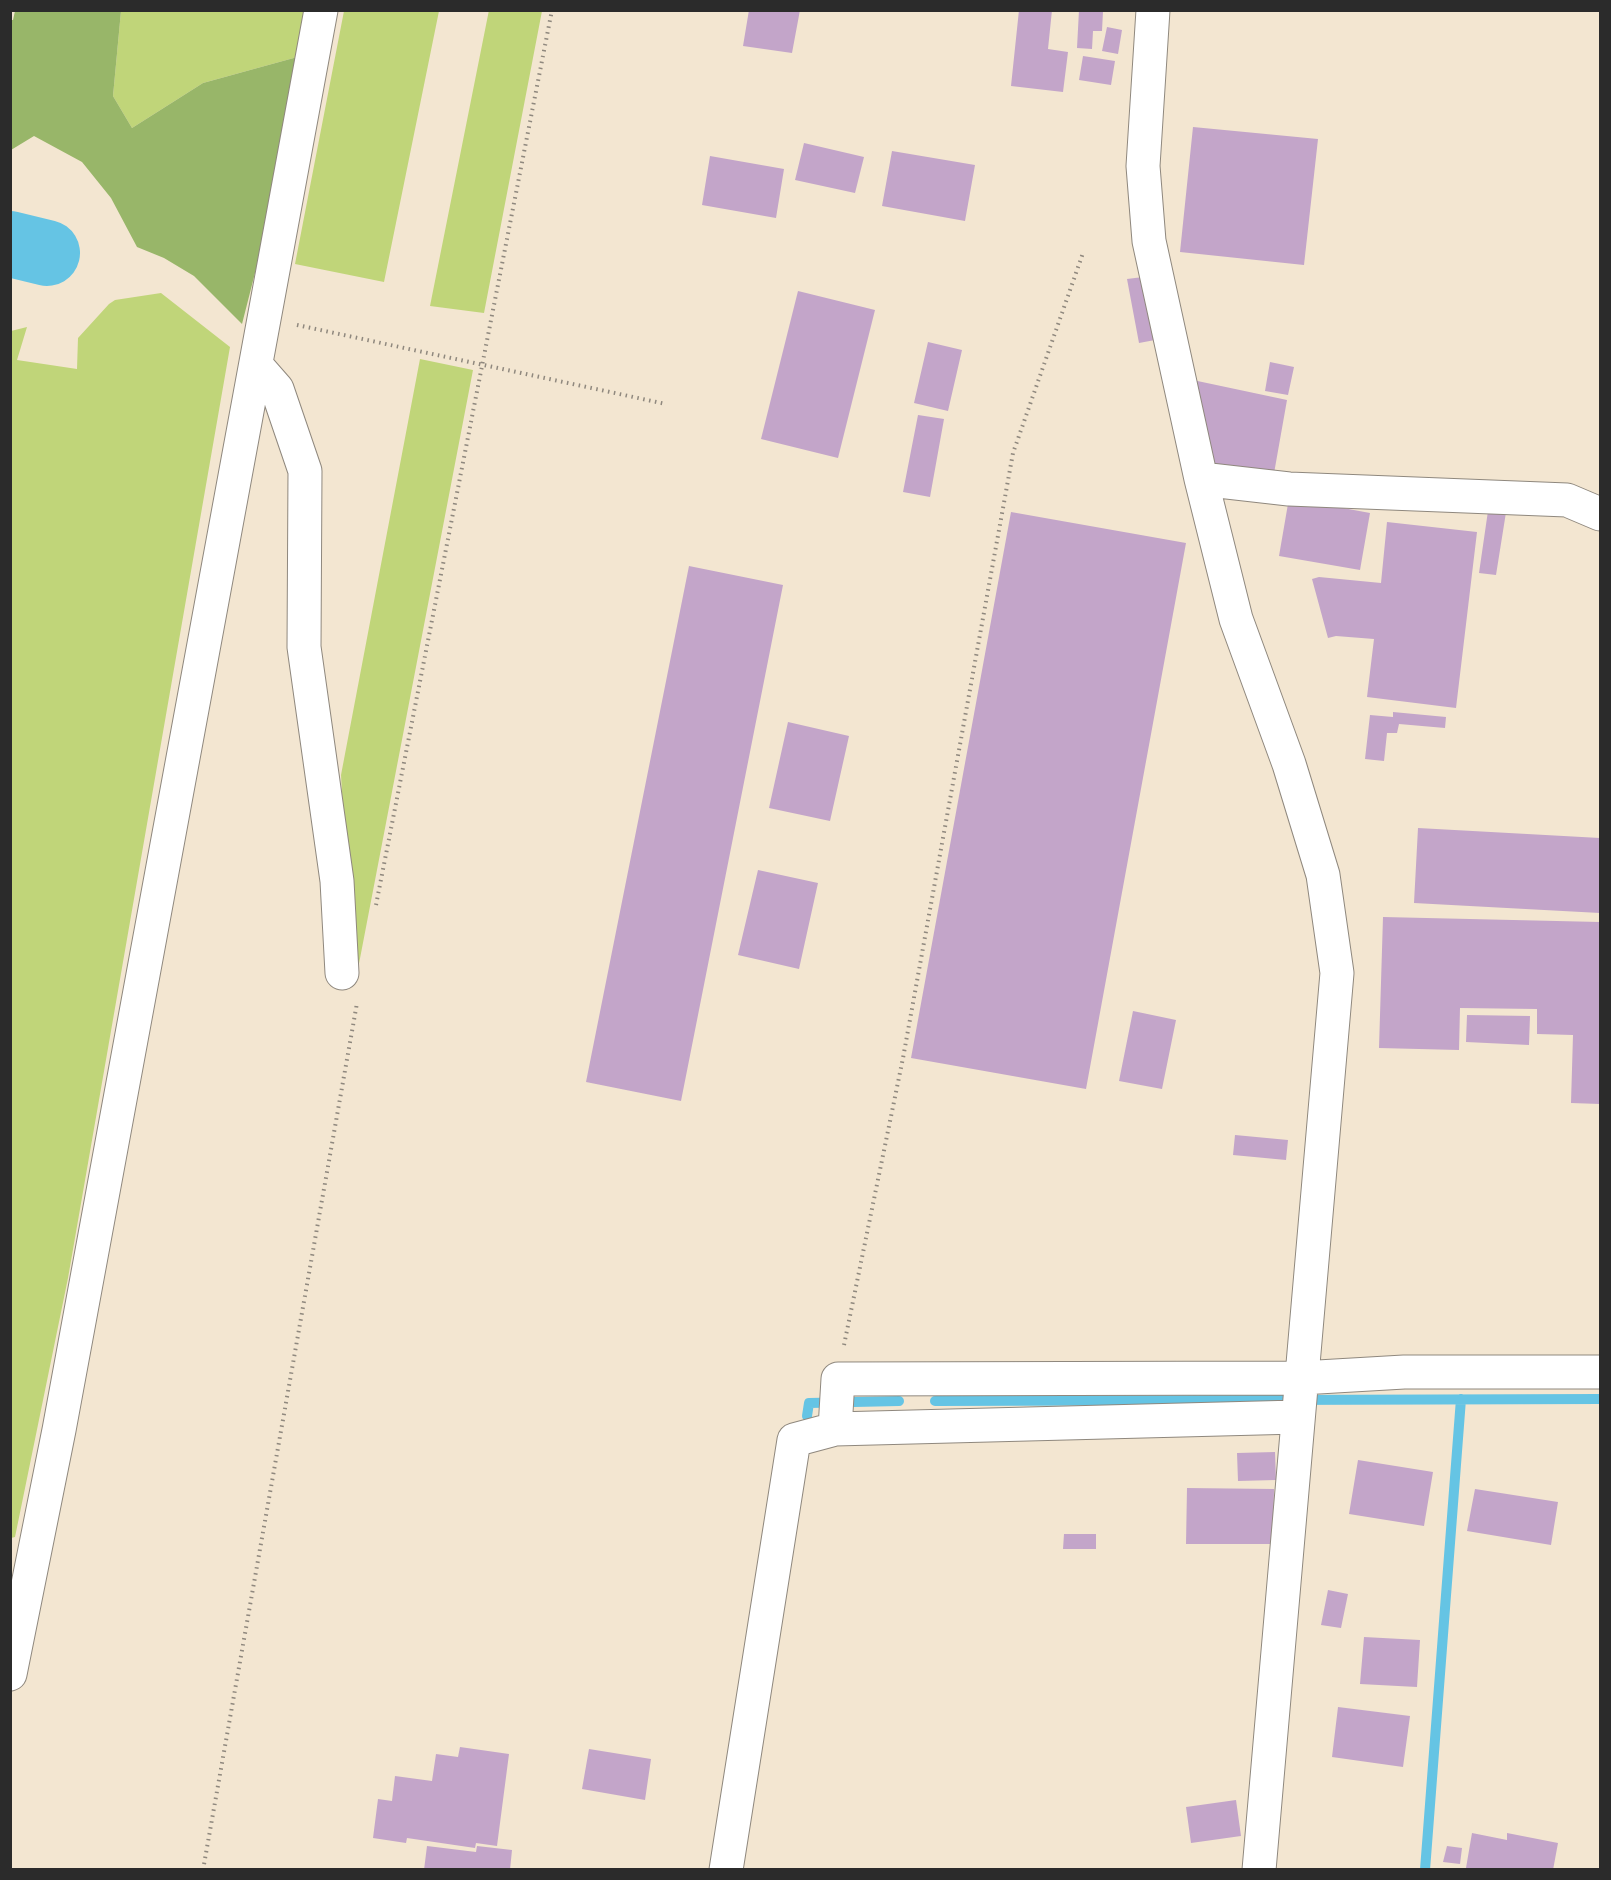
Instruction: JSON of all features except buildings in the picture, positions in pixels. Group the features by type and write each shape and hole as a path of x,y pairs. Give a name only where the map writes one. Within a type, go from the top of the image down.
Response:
{"street":[{"path":"10,1674 61,1418 321,10"},
{"path":"1153,10 1143,166 1149,241 1201,479 1236,619 1289,764 1323,875 1337,974 1259,1869"},
{"path":"256,365 277,389 305,471 304,647 337,881 342,973"},
{"path":"1201,479 1289,489 1567,500 1600,514"},
{"path":"726,1869 794,1440 835,1429 1300,1399 1404,1372 1600,1372"},
{"path":"835,1429 838,1378 1300,1399"}],"path":[{"path":"838,1378 903,1058 1013,453 1083,254"},
{"path":"265,318 666,404"}],"green space":[{"path":"489,10 542,11 484,313 430,306"},
{"path":"15,11 121,11 113,96 132,128 203,83 301,56 281,171 242,324 194,276 164,258 137,247 111,198 82,162 34,136 11,150 10,20 13,20"},
{"path":"121,11 309,11 301,56 203,83 132,128 113,96"},
{"path":"344,11 439,11 384,282 295,264"},
{"path":"161,293 230,347 68,1278 15,1537 11,1538 11,331 27,327 17,360 77,369 78,338 109,304 115,300"},
{"path":"420,359 473,370 357,974 346,864 341,775"}],"waterway":[{"path":"10,244 47,253"},
{"path":"1425,1870 1461,1399"},
{"path":"935,1401 1600,1399"},
{"path":"807,1416 809,1403 899,1401"}]}
